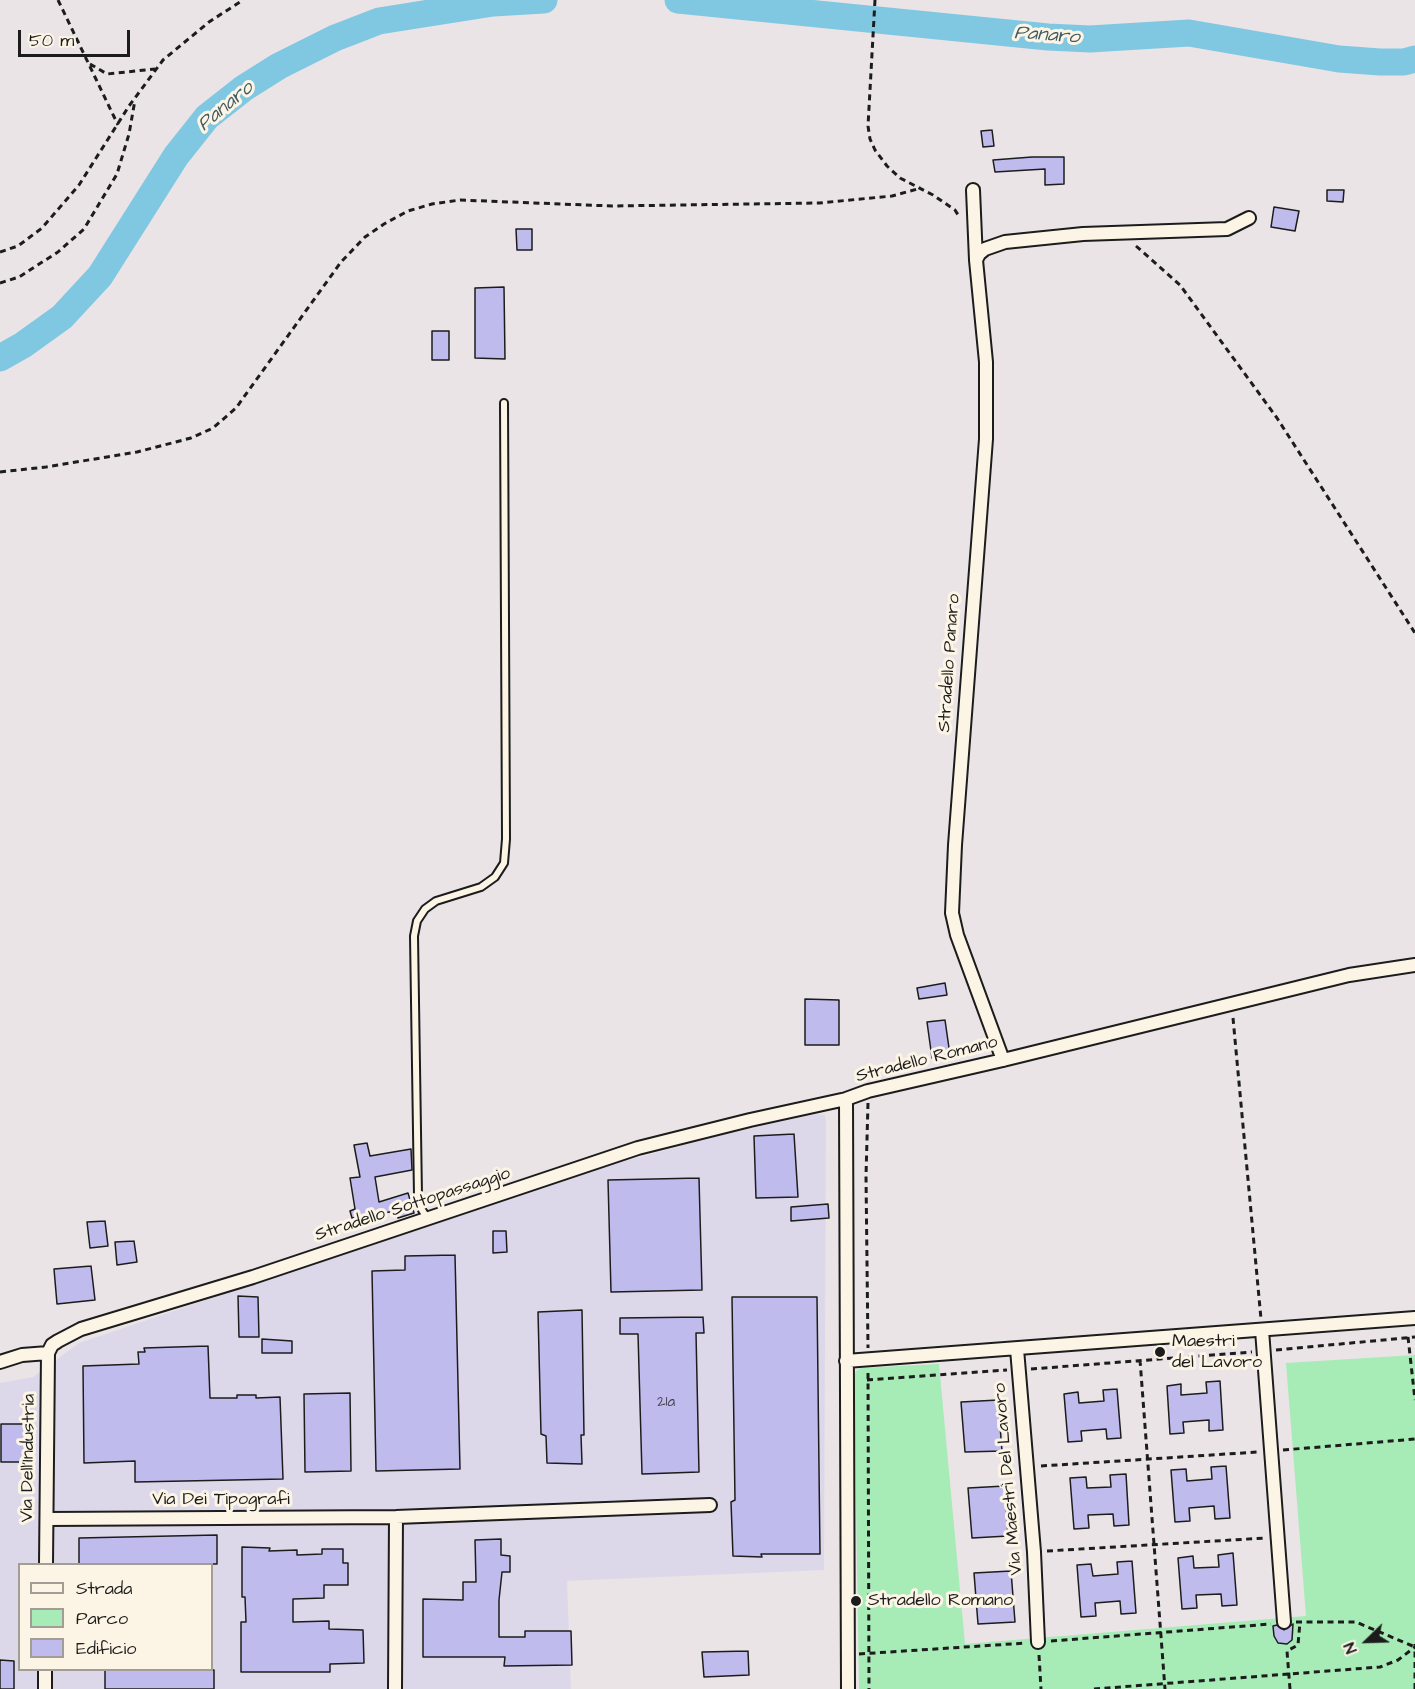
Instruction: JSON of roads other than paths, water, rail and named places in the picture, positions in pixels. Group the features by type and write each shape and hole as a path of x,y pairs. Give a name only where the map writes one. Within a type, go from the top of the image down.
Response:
{"street":[{"name":"Stradello Panaro","path":"973,190 976,260 986,362 986,439 954,845 952,913 957,935 1003,1060"},
{"path":"976,260 985,249 1005,242 1083,234 1227,228 1249,218"},
{"name":"Stradello Romano","path":"848,1689 846,1099 868,1091 1349,975 1415,964"},
{"name":"Stradello Sottopassaggio","path":"48,1353 52,1345 81,1329 254,1277 638,1148 846,1099"},
{"path":"846,1361 1415,1318"},
{"path":"1262,1330 1284,1622"},
{"name":"Via Maestri Del Lavoro","path":"1017,1348 1034,1552 1038,1642"},
{"path":"0,1362 22,1355 48,1353"},
{"name":"Via Dell'Industria","path":"46,1563 48,1353"},
{"name":"Via Dei Tipografi","path":"47,1519 396,1517 710,1505"},
{"path":"395,1689 396,1517"},
{"path":"45,1671 45,1689"}],"lane":[{"path":"428,1220 418,1197 414,936 417,921 436,901 481,887 495,877 504,863 506,839 504,403"}],"waterway":[{"name":"Panaro","path":"0,358 23,345 62,317 100,276 176,156 207,117 244,88 279,66 335,38 379,21 493,3 544,0"},
{"name":"Panaro","path":"678,0 1048,37 1090,39 1189,33 1339,59 1380,62 1404,62 1415,59"}],"place":[{"name":"Maestri del Lavoro","path":"1160,1352"},
{"name":"Stradello Romano","path":"856,1601"}]}
